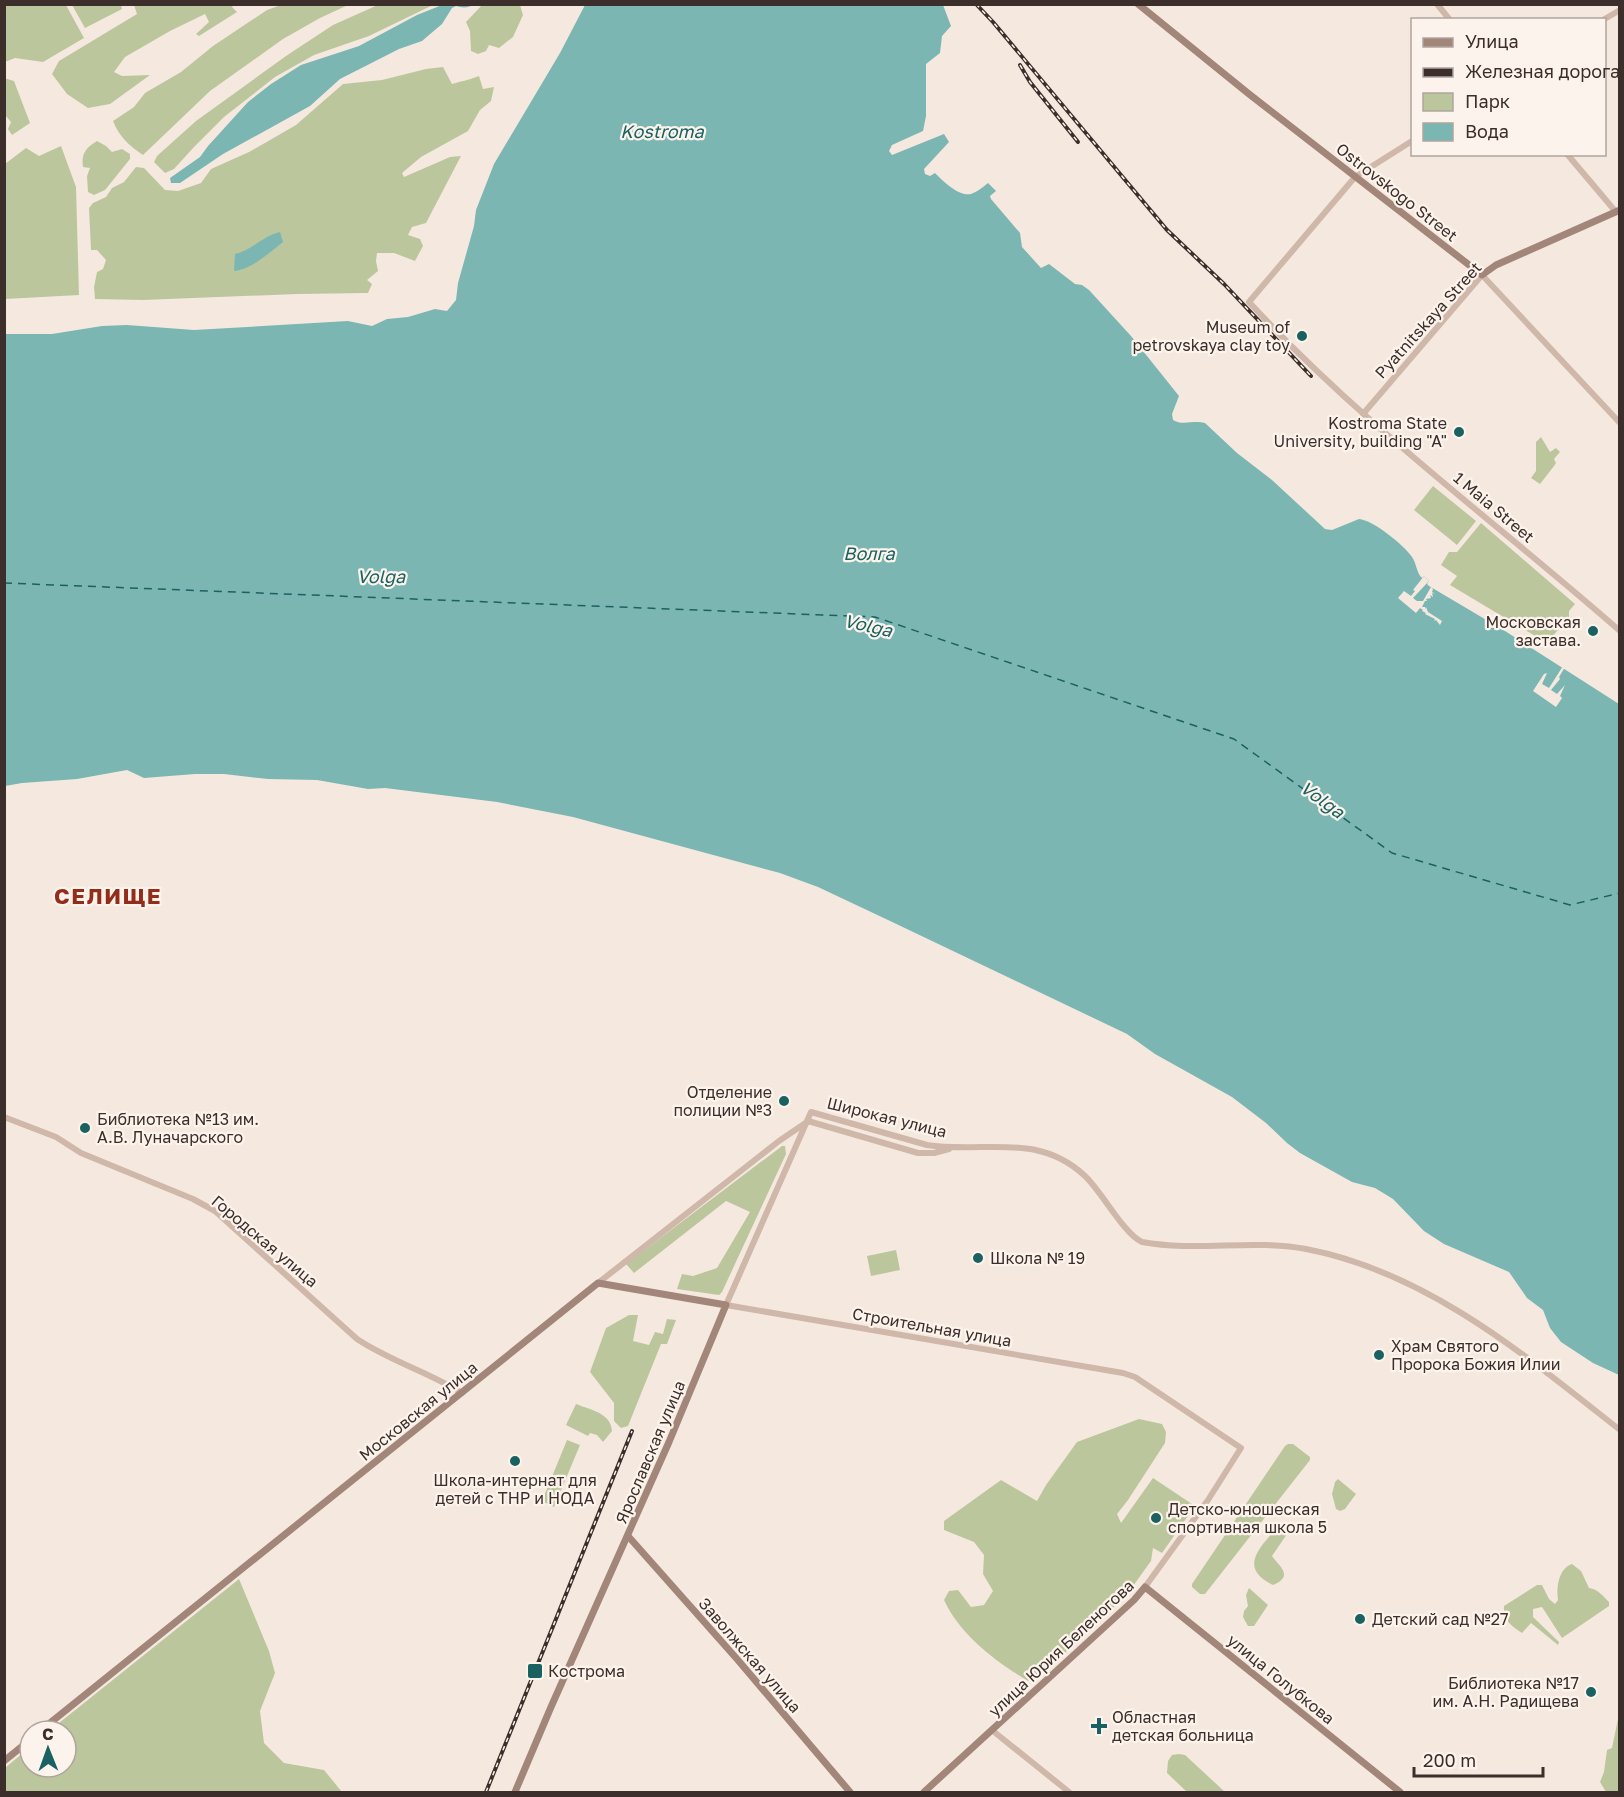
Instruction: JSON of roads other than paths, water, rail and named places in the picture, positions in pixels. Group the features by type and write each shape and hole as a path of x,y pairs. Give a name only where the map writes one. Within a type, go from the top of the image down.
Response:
{"main road":[{"name":"Ostrovskogo Street","path":"1138,4 1248,94 1482,276"},
{"name":"Pyatnitskaya Street","path":"1482,276 1496,265 1618,212"},
{"name":"Московская улица","path":"55,1719 598,1283"},
{"name":"Строительная улица","path":"598,1283 726,1305"},
{"name":"Ярославская улица","path":"515,1792 628,1536 726,1305"},
{"name":"Заволжская улица","path":"628,1536 850,1792"},
{"name":"улица Юрия Беленогова","path":"924,1792 993,1731 1134,1600 1145,1587"},
{"name":"улица Голубкова","path":"1145,1587 1400,1792"},
{"path":"4,1761 18,1750"}],"street":[{"path":"1437,4 1448,18"},
{"path":"1606,18 1620,10"},
{"path":"1355,177 1411,142"},
{"path":"1569,156 1618,212"},
{"name":"1 Maia Street","path":"1355,177 1249,302 1293,348 1363,414 1620,632"},
{"name":"Pyatnitskaya Street","path":"1363,414 1482,276"},
{"name":"Ostrovskogo Street","path":"1482,276 1620,423"},
{"name":"Широкая улица","path":"956,1147 934,1153 918,1153 808,1121 812,1112 921,1143 956,1147 1023,1147 1059,1158 1086,1178 1131,1235 1142,1242 1305,1249 1386,1274 1434,1296 1549,1374 1620,1430"},
{"name":"Городская улица","path":"4,1118 56,1137 81,1153 193,1198 215,1211 357,1339 376,1351 462,1393"},
{"name":"Московская улица","path":"598,1283 779,1141 808,1121"},
{"name":"Ярославская улица","path":"726,1305 808,1121"},
{"path":"779,1141 789,1143 794,1154"},
{"name":"Строительная улица","path":"726,1305 1123,1373 1135,1377 1241,1448"},
{"name":"улица Юрия Беленогова","path":"1145,1587 1208,1500 1241,1448"},
{"path":"993,1731 1069,1792"}],"water":[{"path":"442,5 473,5 452,8 442,24 422,41 399,49 340,79 310,106 223,154 180,183 171,183 170,178 200,157 248,102 271,84 301,65 359,46 417,15"},
{"name":"Волга","path":"585,5 943,5 951,26 942,36 940,53 926,64 926,116 923,131 892,145 889,151 892,155 944,134 949,142 924,169 925,174 930,176 935,173 952,188 966,194 975,192 988,183 996,191 990,196 991,199 1020,233 1022,247 1041,268 1049,264 1075,284 1082,285 1089,290 1131,336 1179,396 1172,414 1173,420 1180,423 1205,423 1325,529 1332,530 1359,519 1380,528 1408,552 1420,576 1422,578 1424,576 1429,581 1427,584 1429,586 1505,631 1619,704 1619,1375 1593,1363 1561,1342 1550,1328 1543,1310 1527,1298 1509,1272 1444,1244 1424,1231 1393,1199 1375,1188 1352,1182 1300,1153 1232,1097 1155,1054 1127,1034 818,887 780,873 573,817 497,802 385,788 368,789 317,780 268,779 224,774 144,778 127,770 77,779 5,786 5,334 52,334 102,326 127,325 194,330 348,321 372,326 387,319 408,317 435,309 447,311 456,300 476,210 494,164 560,53"},
{"path":"280,232 283,242 254,264 234,271 235,254"}],"railway":[{"path":"976,4 1167,230 1224,284 1311,376"},
{"path":"1020,65 1030,82 1078,142"},
{"path":"486,1792 632,1431"}],"place":[{"name":"Museum of petrovskaya clay toy","path":"1302,336"},
{"name":"Kostroma State University, building \"A\"","path":"1459,432"},
{"name":"Московская застава.","path":"1593,631"},
{"name":"Отделение полиции №3","path":"784,1101"},
{"name":"Библиотека №13 им. А.В. Луначарского","path":"85,1128"},
{"name":"Школа № 19","path":"978,1258"},
{"name":"Храм Святого Пророка Божия Илии","path":"1379,1355"},
{"name":"Школа-интернат для детей с ТНР и НОДА","path":"515,1461"},
{"name":"Детско-юношеская спортивная школа 5","path":"1156,1518"},
{"name":"Детский сад №27","path":"1360,1619"},
{"name":"Кострома","path":"535,1671"},
{"name":"Библиотека №17 им. А.Н. Радищева","path":"1591,1692"},
{"name":"Областная детская больница","path":"1099,1726"}],"district":[{"name":"СЕЛИЩЕ","path":"108,896"}],"water label":[{"name":"Kostroma","path":"662,132"},
{"name":"Volga","path":"381,577"},
{"name":"Volga","path":"868,626"},
{"name":"Volga","path":"1322,800"}]}
